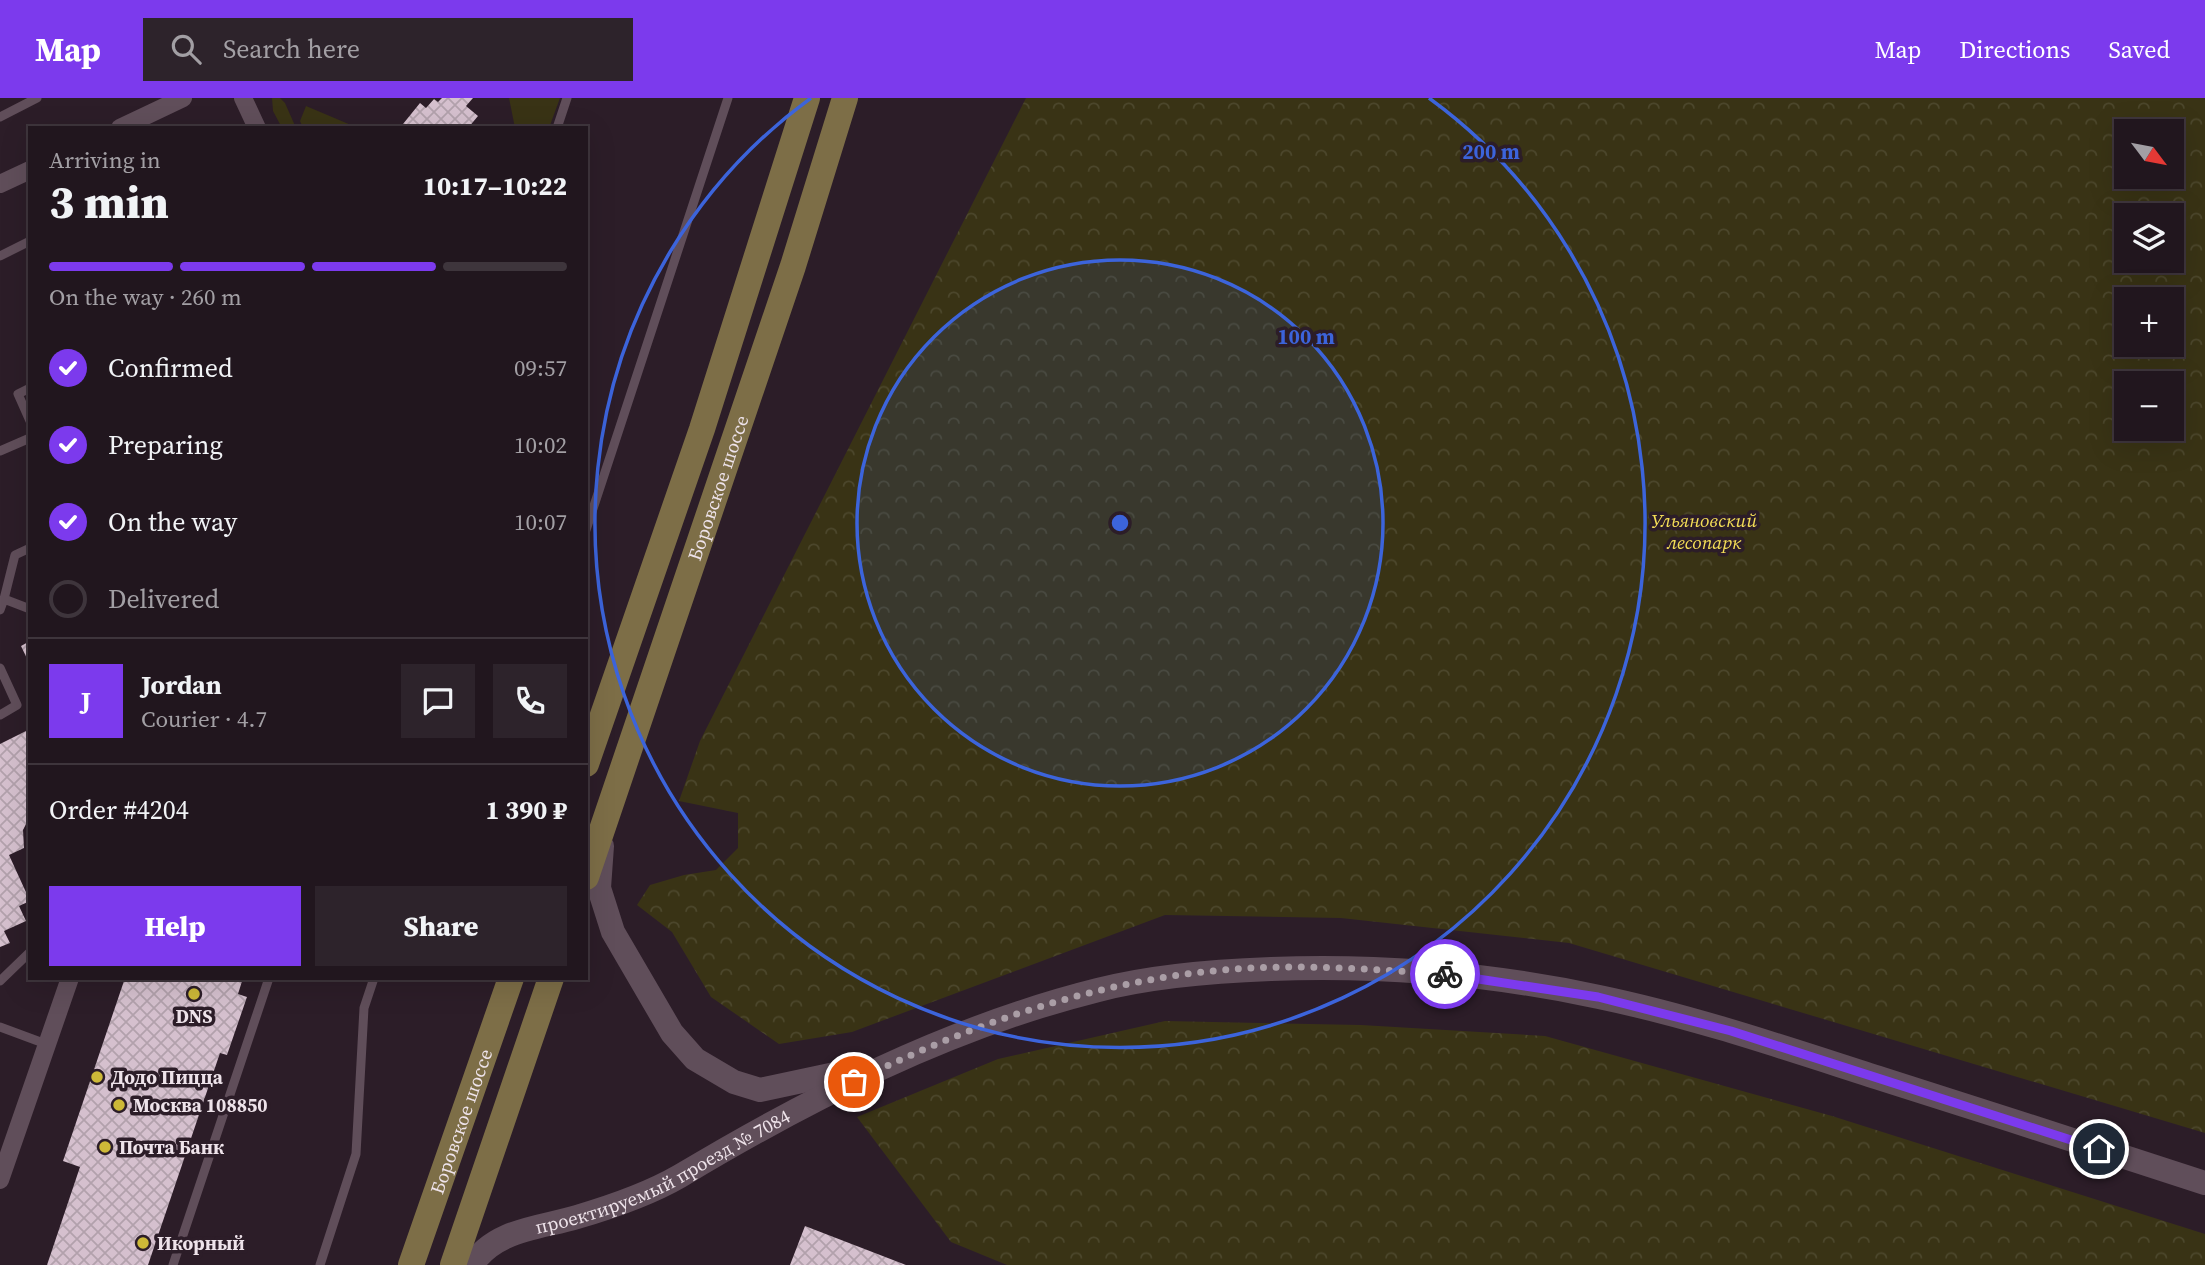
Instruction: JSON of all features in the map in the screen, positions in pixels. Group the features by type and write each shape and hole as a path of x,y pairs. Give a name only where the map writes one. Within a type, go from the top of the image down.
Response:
{"main road":[{"name":"Боровское шоссе","path":"588,758 702,429 807,98"},
{"name":"Боровское шоссе","path":"588,871 785,291 845,98"},
{"name":"Боровское шоссе","path":"411,1265 510,980"},
{"name":"Боровское шоссе","path":"453,1265 550,980"}],"street":[{"path":"124,126 183,98"},
{"path":"243,98 256,126"},
{"path":"0,184 28,171"},
{"name":"проектируемый проезд № 7084","path":"604,826 599,888 613,932 672,1033 695,1059 734,1082 760,1090 895,1062"},
{"name":"проектируемый проезд № 7084","path":"472,1265 479,1254 519,1230 576,1217 666,1184 741,1139 895,1062 979,1027 1100,989 1213,971 1342,967 1465,976 1598,997 1731,1031 2205,1183"},
{"path":"0,1180 69,980"}],"lane":[{"path":"0,117 37,98"},
{"path":"558,126 567,98"},
{"path":"588,524 728,98"},
{"path":"0,256 28,242"},
{"path":"28,389 18,394 28,416"},
{"path":"0,451 28,439"},
{"path":"0,610 15,555 28,549"},
{"path":"4,599 28,608"},
{"path":"0,668 17,705 0,715"},
{"path":"0,981 28,954"},
{"path":"173,1265 268,980"},
{"path":"320,1265 356,1154 364,1009 373,980"},
{"path":"0,1027 46,1044"}],"green space":[{"path":"272,98 280,98 295,126 281,126 273,111"},
{"path":"509,98 560,98 550,126 515,126"},
{"name":"Ульяновский лесопарк","path":"1026,98 2205,98 2205,1133 1569,943 1341,918 1165,915 852,1032 779,1044 711,997 672,932 637,905 650,885 684,875 716,870 738,848 738,813 679,801 700,741"},
{"path":"306,106 351,126 302,126 300,121"},
{"path":"1165,1021 1361,1025 1545,1036 1832,1116 2205,1234 2205,1265 1007,1265 951,1242 857,1117 998,1059"}],"building":[{"path":"442,98 473,98 466,106 478,116 470,126 403,124 420,103 426,108 434,99 438,102"},
{"path":"28,642 28,661 21,646"},
{"path":"28,730 28,820 23,830 24,848 9,855 28,897 28,902 19,906 26,921 4,931 10,943 0,947 0,744"},
{"path":"124,980 242,980 238,994 247,997 227,1055 220,1053 148,1265 47,1265 80,1167 63,1161"},
{"path":"805,1226 906,1265 790,1265"}],"way so far":[{"path":"854,1082 979,1027 1100,989 1213,971 1342,967 1445,974"}],"place":[{"name":"DNS","path":"194,994"},
{"name":"Додо Пицца","path":"97,1077"},
{"name":"Москва 108850","path":"119,1105"},
{"name":"Почта Банк","path":"105,1147"},
{"name":"Икорный","path":"143,1243"}],"route":[{"path":"1445,974 1598,997 1731,1031 2099,1149"}]}
